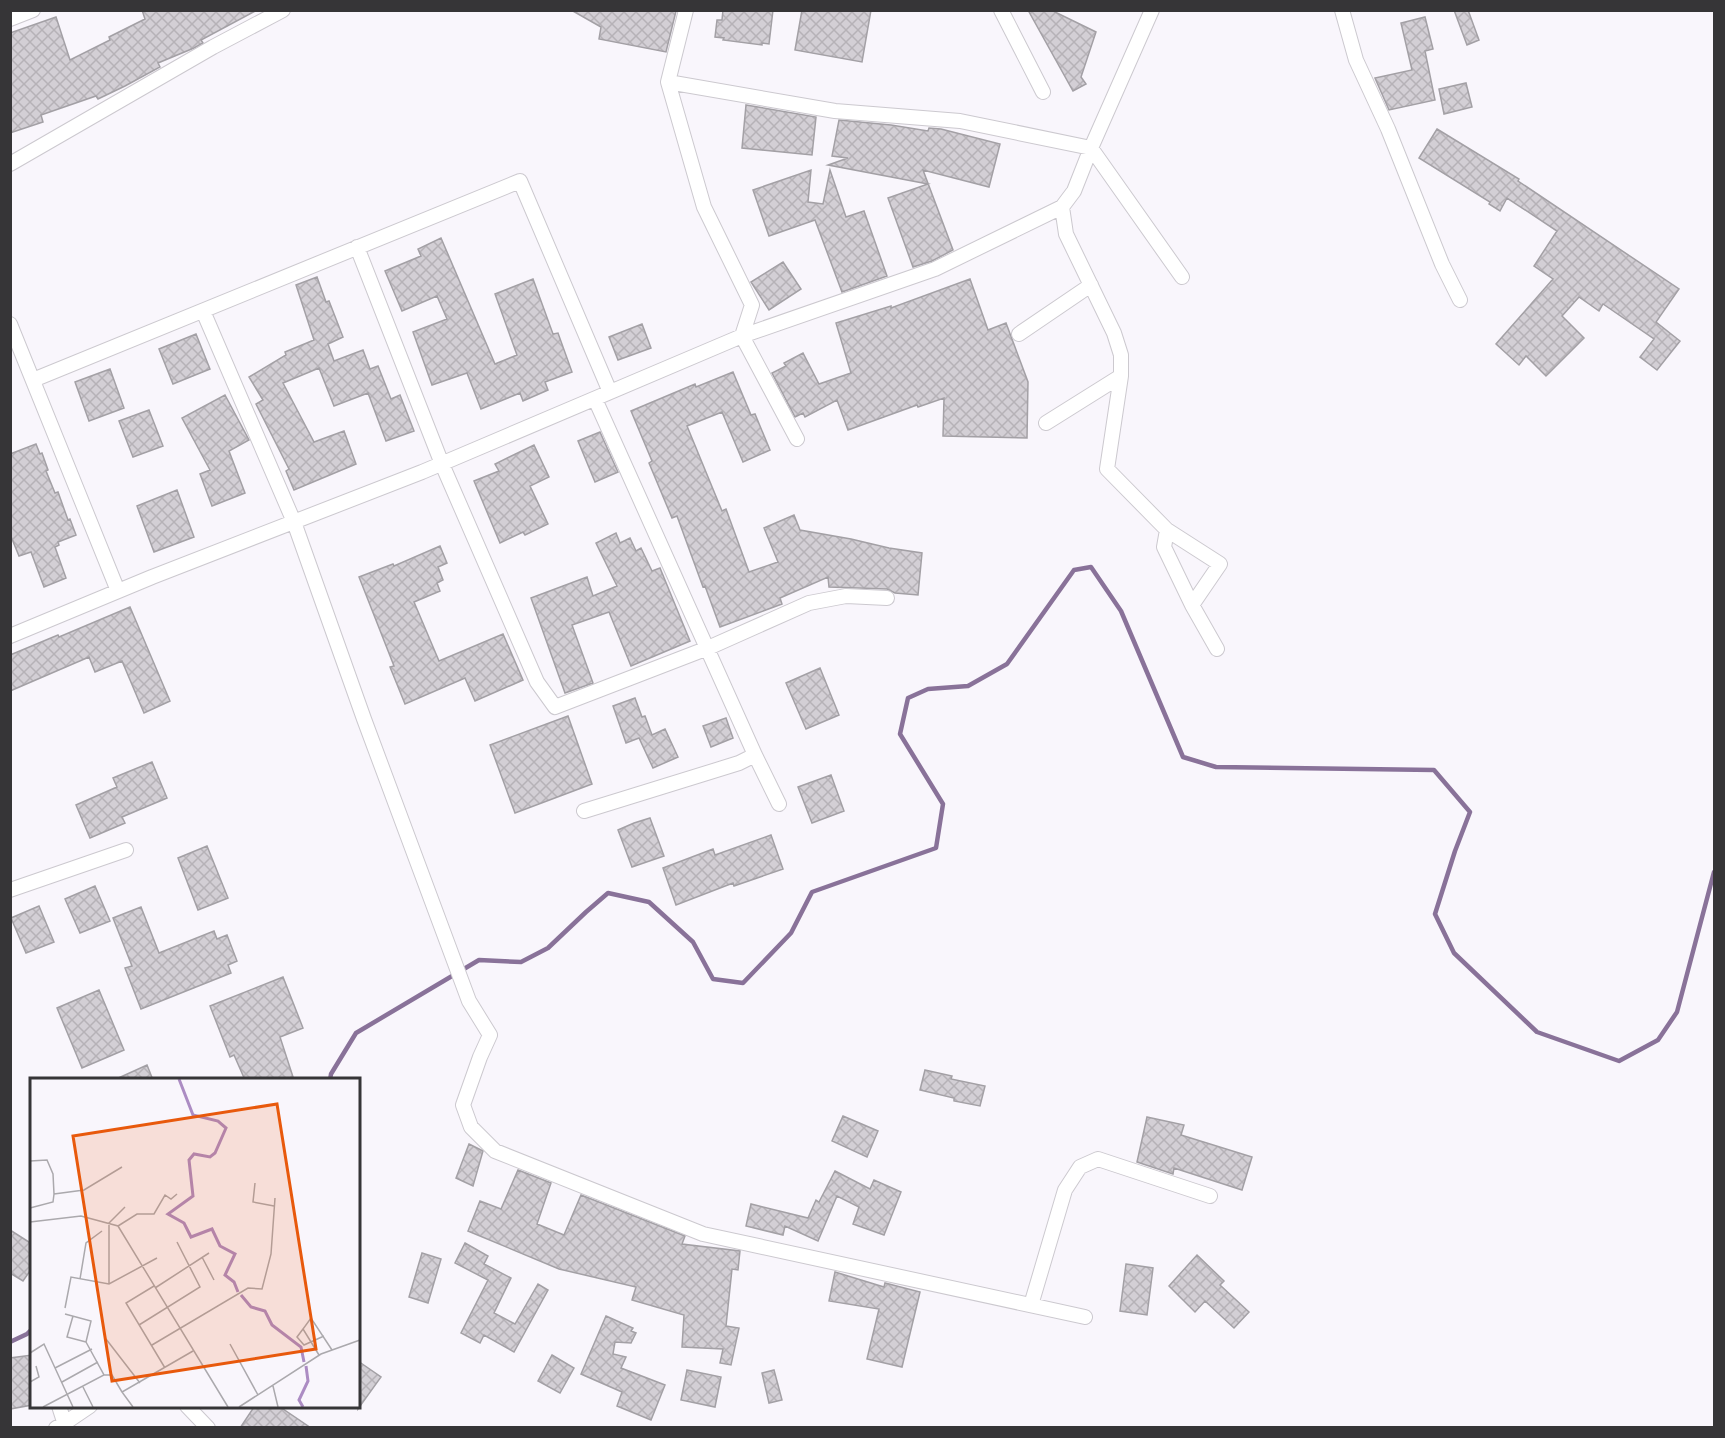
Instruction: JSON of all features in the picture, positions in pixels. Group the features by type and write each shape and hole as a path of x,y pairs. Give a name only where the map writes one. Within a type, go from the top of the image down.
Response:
{"street":[{"path":"10,19 33,10"},
{"path":"10,164 213,47 283,10"},
{"path":"686,10 668,82 704,207 752,305 742,336 797,439"},
{"path":"1001,10 1043,92"},
{"path":"10,636 118,591 442,464 742,336 935,269 1062,207 1074,191 1152,10"},
{"path":"1342,10 1356,60 1388,129 1442,264 1460,300"},
{"path":"668,82 835,111 960,122 1091,148 1182,277"},
{"path":"33,380 520,181 610,392"},
{"path":"1062,207 1066,234 1114,333 1121,355 1121,376 1107,469 1167,530 1220,564 1192,605"},
{"path":"357,248 442,464 537,682 555,707 708,648 809,603 846,596 887,598"},
{"path":"1019,334 1090,285"},
{"path":"203,310 294,522 451,957 469,1002 490,1035 463,1104 471,1127 495,1151 703,1234 1086,1317"},
{"path":"10,324 118,591"},
{"path":"1046,423 1121,376"},
{"path":"595,399 779,804"},
{"path":"1167,530 1164,548 1216,649"},
{"path":"584,811 739,763 755,755"},
{"path":"10,890 126,850"},
{"path":"1031,1305 1065,1190 1080,1167 1098,1159 1210,1196"},
{"path":"59,1408 62,1426 89,1408"},
{"path":"188,1408 208,1428"}],"building":[{"path":"142,10 257,10 201,40 203,43 194,48 158,63 160,67 125,86 98,99 96,96 41,115 43,122 10,133 10,33 56,17 70,60 145,19"},
{"path":"571,10 676,11 666,52 599,39 601,27"},
{"path":"723,10 773,10 769,44 723,40 724,38 715,37 717,20 722,20"},
{"path":"802,10 871,10 862,62 795,50"},
{"path":"1028,10 1051,10 1096,32 1081,77 1086,84 1073,91"},
{"path":"1454,10 1468,10 1479,40 1467,45"},
{"path":"1425,17 1433,49 1425,51 1435,100 1389,110 1375,78 1412,70 1401,23"},
{"path":"1466,83 1472,107 1444,114 1439,89"},
{"path":"746,105 816,117 812,155 742,148"},
{"path":"839,120 928,131 929,128 941,129 1000,144 989,187 923,170 953,250 932,261 913,267 888,198 928,184 828,165 848,158 832,156"},
{"path":"1437,129 1519,179 1518,181 1679,289 1656,322 1680,341 1657,370 1640,357 1654,339 1603,304 1599,311 1579,297 1562,316 1584,338 1546,376 1526,356 1519,365 1496,344 1553,279 1534,266 1557,231 1507,198 1500,211 1489,204 1490,202 1419,158"},
{"path":"811,170 808,202 823,204 830,170 846,217 864,211 887,276 842,292 815,220 769,236 753,190"},
{"path":"441,238 495,364 517,355 495,294 533,279 553,334 558,333 572,372 545,382 548,390 523,401 520,393 481,409 467,373 432,385 413,332 447,319 437,296 402,311 385,271 421,256 418,249"},
{"path":"783,262 801,289 769,310 751,282"},
{"path":"317,277 343,337 328,344 334,361 363,350 370,369 378,366 391,399 400,395 414,431 386,441 368,393 334,406 319,368 283,383 314,442 344,431 356,464 294,490 286,471 289,469 256,404 263,400 249,377 286,355 285,352 314,340 296,285"},
{"path":"970,279 988,330 1006,323 1028,382 1027,438 943,436 944,398 918,407 917,405 848,430 837,400 805,417 803,413 795,417 772,373 786,366 784,363 803,353 819,384 851,373 836,323 891,306 891,308"},
{"path":"642,324 651,348 618,360 609,337"},
{"path":"196,334 210,369 173,384 159,349"},
{"path":"110,369 124,408 89,421 75,382"},
{"path":"733,372 751,415 755,414 770,450 743,462 722,412 687,426 722,511 726,509 749,572 778,562 764,528 794,515 800,530 922,553 918,595 895,593 887,589 829,587 828,577 780,598 782,604 720,627 677,516 672,518 649,463 652,461 631,411 695,384 696,387"},
{"path":"225,395 249,440 229,451 245,493 212,506 200,474 210,470 182,418"},
{"path":"149,410 163,446 133,457 119,421"},
{"path":"600,432 618,472 595,482 578,441"},
{"path":"36,444 40,454 42,453 55,493 58,492 76,535 58,542 59,545 55,547 66,578 44,587 31,552 19,556 10,534 10,454"},
{"path":"534,445 549,477 530,486 548,524 500,543 474,481 499,471 495,464"},
{"path":"177,490 194,537 154,552 137,506"},
{"path":"616,533 620,543 630,538 636,551 641,548 652,571 660,568 690,641 631,666 609,612 572,625 593,683 565,693 531,598 587,577 593,596 617,586 596,543"},
{"path":"440,546 447,563 438,567 443,580 437,583 440,591 414,602 439,661 503,634 523,680 475,701 465,678 405,704 390,667 394,666 359,577 393,564 394,566"},
{"path":"130,607 170,701 144,713 122,661 95,672 89,657 10,691 10,655"},
{"path":"820,668 839,715 806,729 786,683"},
{"path":"635,698 652,735 665,729 678,757 653,768 639,738 626,743 613,706"},
{"path":"568,716 592,784 515,813 490,745"},
{"path":"726,718 733,738 711,747 703,726"},
{"path":"152,762 167,798 122,817 125,823 90,838 76,805 117,787 113,778"},
{"path":"831,775 844,811 812,823 798,787"},
{"path":"650,818 664,856 632,867 618,830"},
{"path":"771,835 783,869 734,886 733,883 676,905 663,868 713,849 715,855"},
{"path":"207,846 228,898 198,910 178,858"},
{"path":"95,886 110,921 80,933 65,899"},
{"path":"39,906 54,942 26,953 11,918"},
{"path":"141,907 159,953 214,931 217,939 227,935 237,961 228,965 231,973 141,1009 125,968 132,966 113,918"},
{"path":"283,977 303,1028 280,1037 293,1078 244,1078 234,1055 230,1057 210,1006"},
{"path":"99,990 124,1050 82,1068 57,1008"},
{"path":"147,1065 152,1078 118,1078"},
{"path":"925,1070 952,1076 951,1079 985,1086 980,1106 954,1101 954,1098 920,1090"},
{"path":"843,1116 878,1131 867,1157 832,1141"},
{"path":"1147,1117 1184,1125 1181,1135 1252,1157 1242,1190 1174,1168 1173,1174 1137,1162"},
{"path":"469,1144 483,1151 473,1186 456,1178"},
{"path":"518,1170 551,1183 537,1224 564,1235 581,1195 685,1236 682,1244 740,1251 738,1270 732,1269 726,1326 739,1328 731,1365 720,1363 723,1349 682,1347 684,1315 632,1300 636,1287 559,1269 468,1231 480,1201 501,1209"},
{"path":"835,1171 870,1189 874,1180 901,1192 884,1235 853,1224 859,1207 837,1196 818,1241 785,1226 783,1235 746,1226 751,1204 808,1218 816,1200 819,1202"},
{"path":"10,1230 30,1243 30,1271 23,1281 10,1273"},
{"path":"465,1243 488,1256 484,1264 511,1278 494,1313 515,1324 538,1284 548,1290 514,1352 484,1335 480,1343 461,1333 488,1280 455,1263"},
{"path":"422,1253 441,1259 428,1303 409,1297"},
{"path":"1197,1255 1224,1281 1220,1285 1249,1312 1234,1328 1205,1301 1195,1312 1169,1286"},
{"path":"1126,1264 1153,1268 1147,1315 1120,1311"},
{"path":"835,1272 884,1287 885,1283 920,1292 902,1367 867,1359 879,1309 829,1301"},
{"path":"606,1316 633,1328 631,1331 636,1333 631,1343 615,1342 613,1354 626,1357 621,1368 665,1385 651,1420 617,1406 622,1392 581,1374"},
{"path":"30,1355 30,1405 10,1409 10,1358"},
{"path":"552,1355 574,1368 560,1393 538,1381"},
{"path":"360,1362 381,1377 360,1406"},
{"path":"687,1370 721,1377 715,1407 681,1400"},
{"path":"774,1370 782,1400 769,1403 762,1373"},
{"path":"253,1408 281,1408 311,1428 240,1428"}],"waterway":[{"path":"330,1078 356,1033 479,960 521,962 548,948 608,893 649,902 693,942 713,979 743,983 791,933 812,892 936,848 943,804 900,734 908,698 928,689 968,686 1007,664 1074,570 1091,567 1121,611 1183,757 1216,767 1434,770 1470,812 1435,914 1454,953 1537,1032 1619,1061 1658,1040 1677,1012 1714,872"},
{"path":"10,1342 30,1331"}]}
